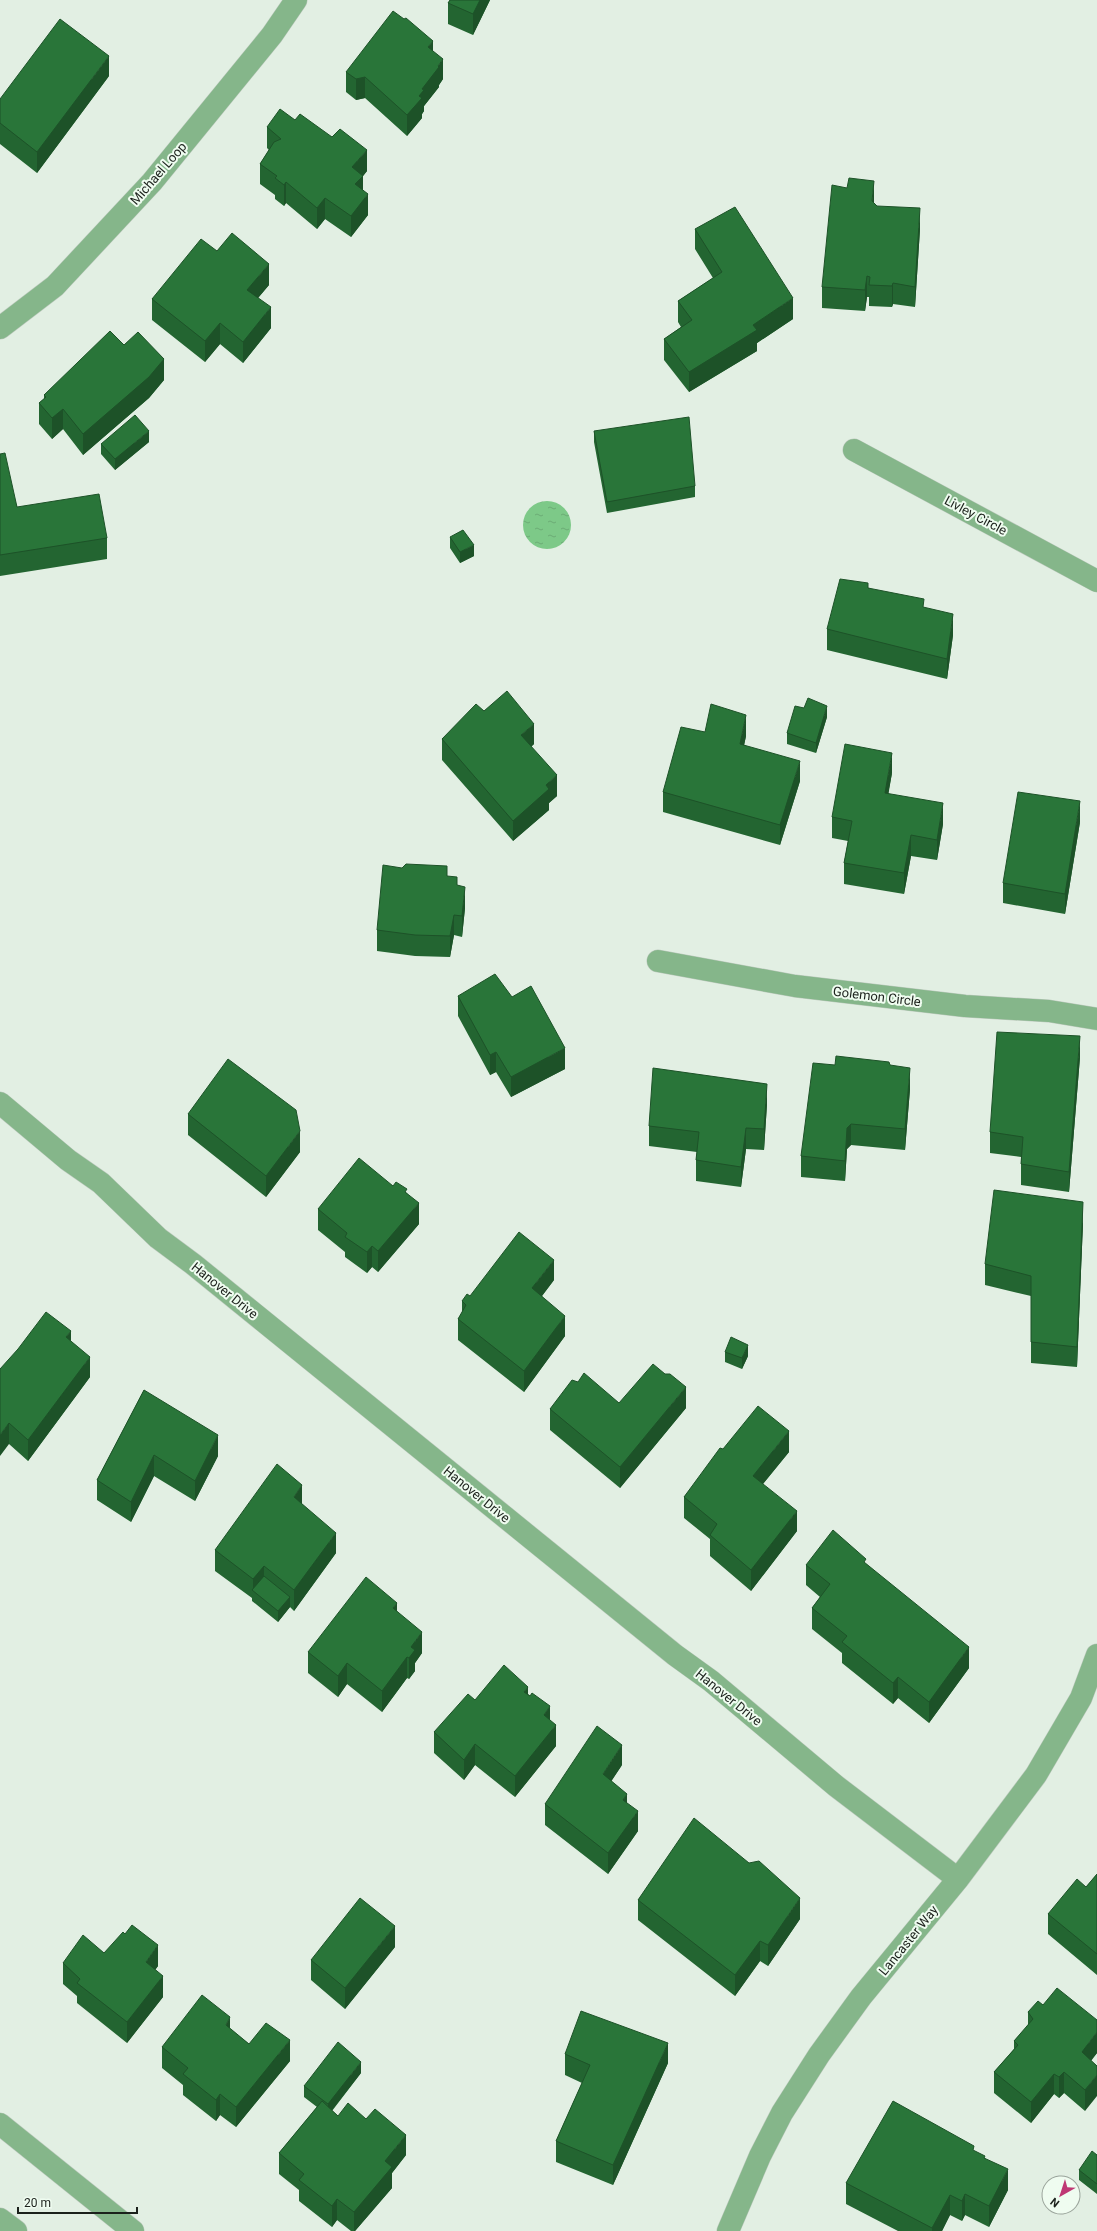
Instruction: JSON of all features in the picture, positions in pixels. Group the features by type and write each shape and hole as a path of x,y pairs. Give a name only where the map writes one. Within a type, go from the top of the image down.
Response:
{"street":[{"name":"Michael Loop","path":"0,328 55,286 152,182 272,35 296,0"},
{"name":"Livley Circle","path":"854,450 1097,581"},
{"name":"Golemon Circle","path":"658,961 795,986 965,1006 1049,1011 1097,1019"},
{"name":"Hanover Drive","path":"0,1103 68,1160 101,1183 158,1238 675,1655 711,1681 836,1786 958,1879"},
{"name":"Lancaster Way","path":"728,2231 760,2156 782,2113 819,2055 862,1997 958,1879 1036,1775 1081,1698 1097,1655"},
{"path":"0,2124 133,2231"},
{"path":"0,2219 16,2231"}],"water":[{"path":"542,501 552,501 561,505 567,511 570,516 570,534 561,545 552,549 542,549 533,545 527,539 523,530 523,520 527,511 533,505"}],"building":[{"path":"450,0 480,0 473,14 448,3"},
{"path":"393,11 404,19 406,18 433,41 428,47 443,59 438,66 439,67 422,89 424,90 419,96 422,98 407,115 365,77 356,79 346,72"},
{"path":"60,19 109,56 37,152 0,123 0,99"},
{"path":"280,109 295,120 300,114 332,137 340,129 367,150 352,167 363,176 355,184 368,194 351,216 325,198 317,208 286,182 284,185 275,178 277,176 260,164 274,142 281,139 267,127"},
{"path":"849,178 874,181 872,201 877,206 920,208 915,287 893,283 892,286 869,285 870,277 867,276 865,290 822,287 832,185 847,188"},
{"path":"735,207 793,298 753,325 757,330 689,372 664,339 692,320 678,301 722,272 695,229"},
{"path":"232,233 269,264 247,290 271,307 243,342 220,323 205,341 152,299 201,239 217,251"},
{"path":"110,331 124,345 138,332 164,359 149,377 83,434 63,409 52,418 39,403 46,397 44,395"},
{"path":"135,415 149,431 115,459 101,444"},
{"path":"689,417 695,486 607,502 594,431"},
{"path":"5,453 17,507 99,494 107,538 0,555 0,454"},
{"path":"463,530 474,545 460,552 450,537"},
{"path":"840,579 868,583 868,588 924,599 923,607 953,614 947,659 827,629"},
{"path":"507,691 534,724 521,735 557,775 546,785 549,789 513,821 442,739 476,704 484,711"},
{"path":"808,698 827,706 816,743 787,733 795,706 804,708"},
{"path":"711,704 746,715 740,744 800,761 780,825 663,792 681,727 705,732"},
{"path":"845,744 892,753 885,793 943,803 937,840 911,835 904,873 844,863 852,821 832,817"},
{"path":"1018,792 1080,801 1065,894 1003,883"},
{"path":"406,864 447,866 447,876 457,877 457,885 465,887 462,916 454,915 450,936 415,935 377,930 383,865 402,868"},
{"path":"495,974 512,997 531,986 565,1048 511,1077 496,1052 490,1055 458,996"},
{"path":"997,1032 1080,1036 1069,1172 1021,1164 1023,1137 990,1132"},
{"path":"836,1056 889,1062 890,1065 910,1068 905,1129 851,1124 847,1128 845,1161 801,1156 813,1063 835,1065"},
{"path":"228,1059 296,1110 300,1131 266,1176 188,1114"},
{"path":"653,1068 767,1084 764,1129 746,1128 741,1167 696,1160 699,1132 649,1126"},
{"path":"359,1158 393,1186 396,1182 407,1189 405,1192 419,1203 378,1251 372,1246 367,1252 345,1237 347,1233 318,1209"},
{"path":"994,1190 1083,1202 1077,1347 1031,1342 1031,1276 985,1264"},
{"path":"519,1232 554,1260 532,1288 565,1316 524,1371 458,1319 466,1305 462,1301 467,1294 470,1296"},
{"path":"46,1312 71,1331 66,1337 90,1357 28,1440 9,1423 0,1435 0,1369 18,1349"},
{"path":"731,1337 748,1345 742,1358 725,1352"},
{"path":"653,1364 665,1374 670,1374 686,1387 620,1467 550,1409 572,1380 578,1382 584,1373 619,1403"},
{"path":"144,1390 218,1435 195,1481 154,1455 131,1502 97,1480"},
{"path":"758,1406 789,1431 753,1476 797,1511 751,1570 710,1535 717,1524 684,1497 720,1448 723,1449"},
{"path":"277,1464 302,1485 294,1497 336,1533 294,1590 264,1566 253,1579 215,1550"},
{"path":"833,1530 866,1559 864,1562 969,1647 929,1702 898,1677 893,1683 842,1642 847,1636 812,1608 830,1584 806,1565"},
{"path":"264,1576 290,1597 278,1611 252,1590"},
{"path":"366,1577 397,1603 393,1608 422,1632 411,1647 415,1650 409,1658 407,1657 382,1691 347,1663 338,1676 308,1652"},
{"path":"504,1665 528,1687 524,1692 530,1696 532,1693 550,1706 544,1715 556,1725 515,1776 475,1744 464,1760 434,1732 468,1694 475,1700"},
{"path":"597,1726 622,1745 603,1774 627,1794 623,1800 638,1811 608,1853 545,1804"},
{"path":"694,1818 749,1863 759,1861 800,1898 768,1945 760,1941 735,1975 638,1900"},
{"path":"1097,1874 1097,1954 1048,1914 1077,1879 1086,1887"},
{"path":"360,1898 395,1926 345,1988 311,1960"},
{"path":"132,1925 158,1945 146,1962 163,1976 127,2022 77,1983 80,1979 63,1963 83,1935 104,1953 123,1932 125,1934"},
{"path":"1057,1988 1097,2020 1097,2032 1082,2052 1097,2066 1097,2075 1085,2090 1064,2072 1059,2077 1054,2074 1031,2102 994,2072 1018,2045 1014,2041 1033,2019 1028,2012 1038,2001 1043,2005"},
{"path":"202,1995 230,2017 226,2025 249,2044 266,2023 290,2040 236,2107 220,2094 216,2100 183,2074 188,2068 162,2047"},
{"path":"581,2011 668,2043 613,2165 556,2141 590,2065 565,2054"},
{"path":"338,2042 361,2062 328,2104 304,2086"},
{"path":"322,2101 338,2116 348,2103 366,2119 375,2109 406,2135 385,2161 392,2167 354,2212 337,2199 332,2206 299,2180 304,2174 279,2153"},
{"path":"893,2101 974,2146 973,2150 985,2156 984,2158 1008,2169 989,2206 965,2194 962,2201 950,2195 932,2228 846,2183"},
{"path":"1092,2151 1097,2155 1097,2184 1079,2170"}]}
